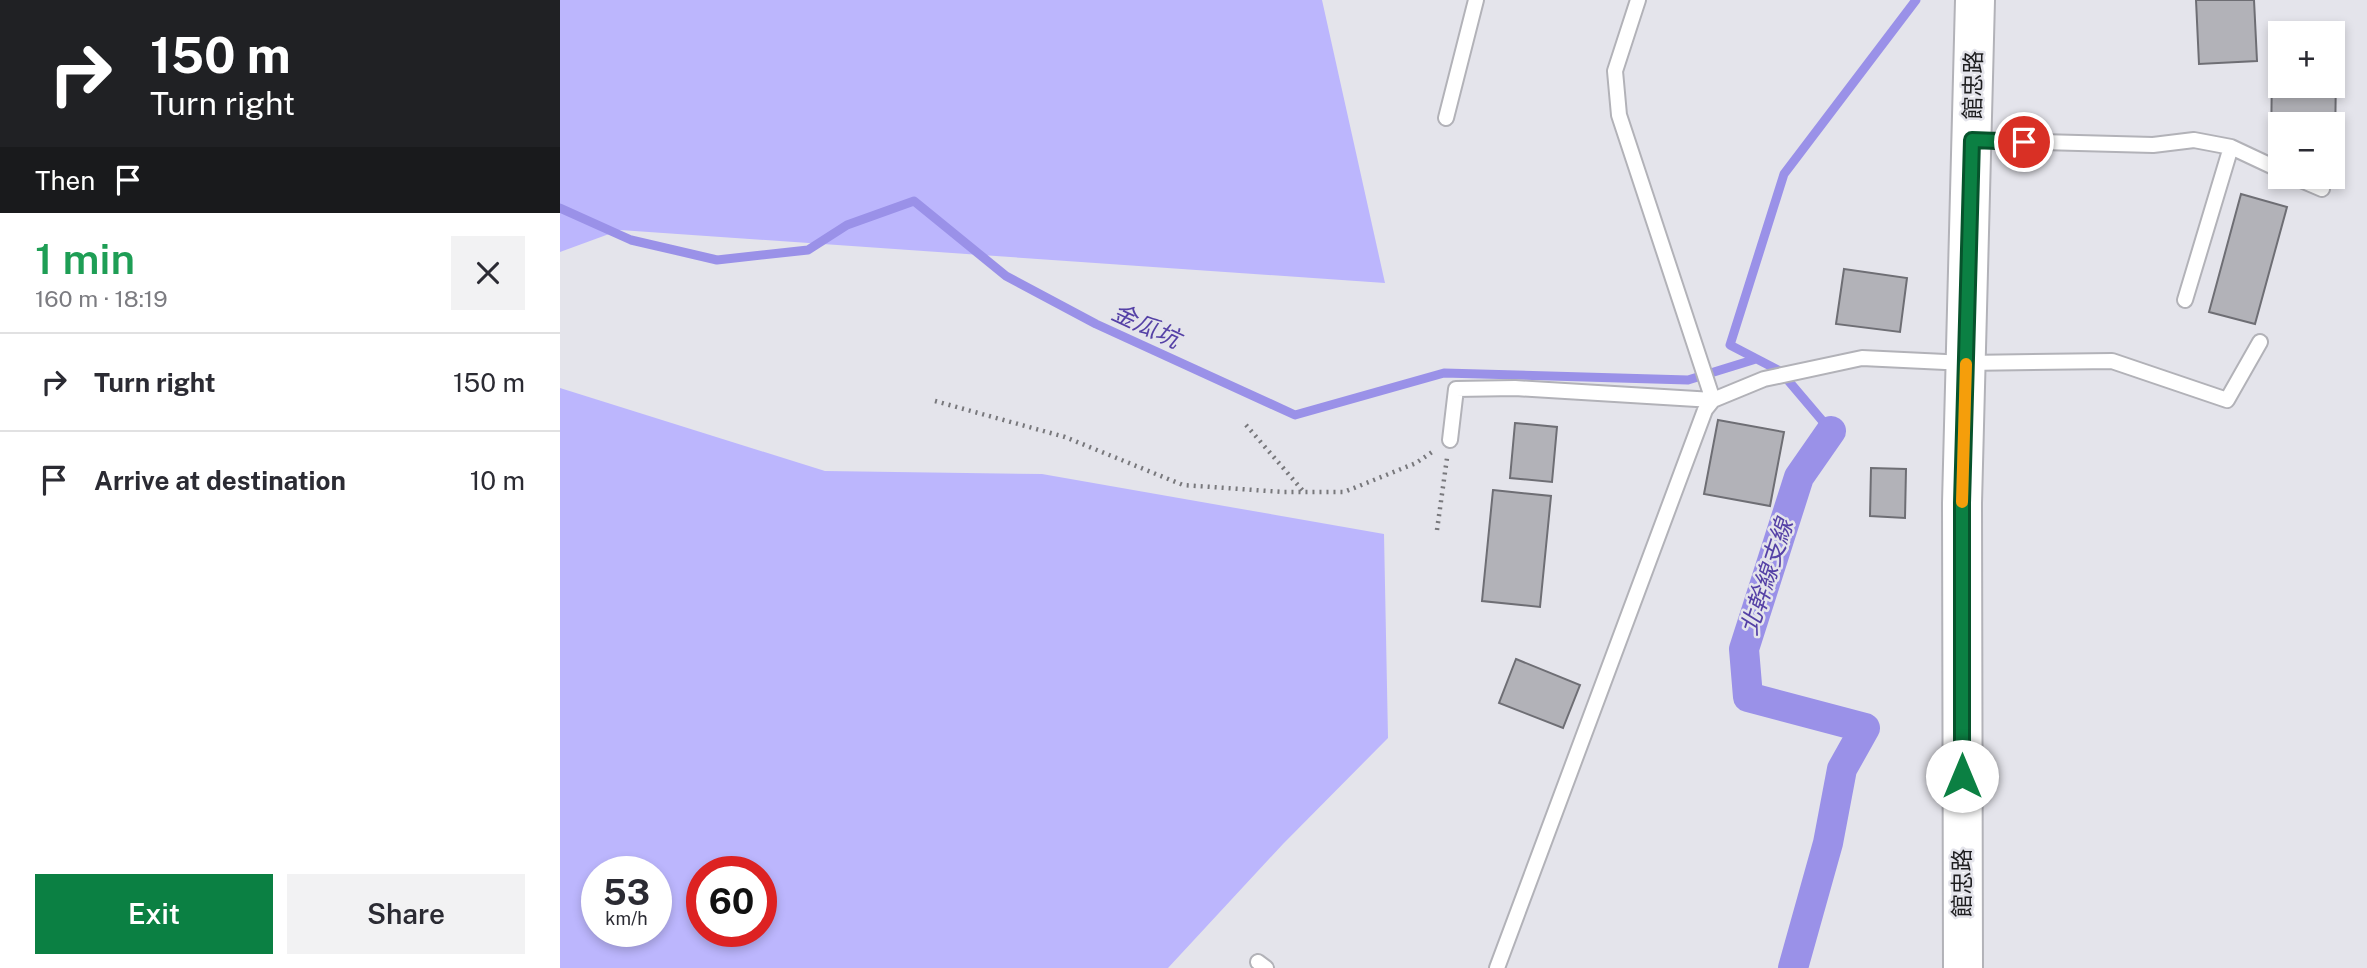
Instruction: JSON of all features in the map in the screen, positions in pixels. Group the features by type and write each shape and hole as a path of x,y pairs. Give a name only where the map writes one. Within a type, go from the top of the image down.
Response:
{"main road":[{"name":"館忠路","path":"1963,968 1962,503 1975,0"}],"lane":[{"path":"1446,118 1476,0"},
{"path":"1638,0 1615,71 1619,115 1713,400"},
{"path":"1972,140 2153,145 2193,140 2231,148 2268,165"},
{"path":"2185,300 2231,148"},
{"path":"1497,968 1704,410 1713,400 1764,379 1861,358 1966,363 2112,361 2227,400 2260,342"},
{"path":"1450,440 1456,388 1515,388 1713,400"}],"path":[{"path":"935,401 1065,437 1183,485 1344,492 1416,463 1450,440"},
{"path":"1247,425 1304,492"},
{"path":"1437,530 1450,440"}],"shaded area":[{"path":"560,0 1322,0 1385,283 620,230 560,252"},
{"path":"560,388 825,471 1042,474 1384,534 1388,738 1283,844 1168,968 560,968"}],"building":[{"path":"2196,0 2254,0 2257,61 2199,64"},
{"path":"2272,98 2336,98 2335,112 2271,112"},
{"path":"2241,194 2287,207 2255,324 2209,312"},
{"path":"1844,269 1907,278 1900,332 1836,324"},
{"path":"1718,420 1784,432 1770,506 1704,494"},
{"path":"1515,423 1557,427 1552,482 1510,478"},
{"path":"1871,468 1906,469 1905,518 1870,516"},
{"path":"1493,490 1551,496 1540,607 1482,601"},
{"path":"1516,659 1580,685 1563,728 1499,703"}],"waterway":[{"path":"1831,431 1780,371 1730,345 1784,174 1916,0"},
{"name":"金瓜坑","path":"560,208 631,240 717,260 808,250 847,225 914,201 1006,276 1096,324 1295,415 1444,373 1688,380 1756,359"},
{"name":"北幹線支線","path":"1793,968 1828,843 1842,769 1865,728 1748,697 1744,649 1799,477 1831,431"}],"slow traffic":[{"path":"1962,502 1966,364"}],"route":[{"path":"1962,776 1962,503 1972,140 2024,142"}]}
